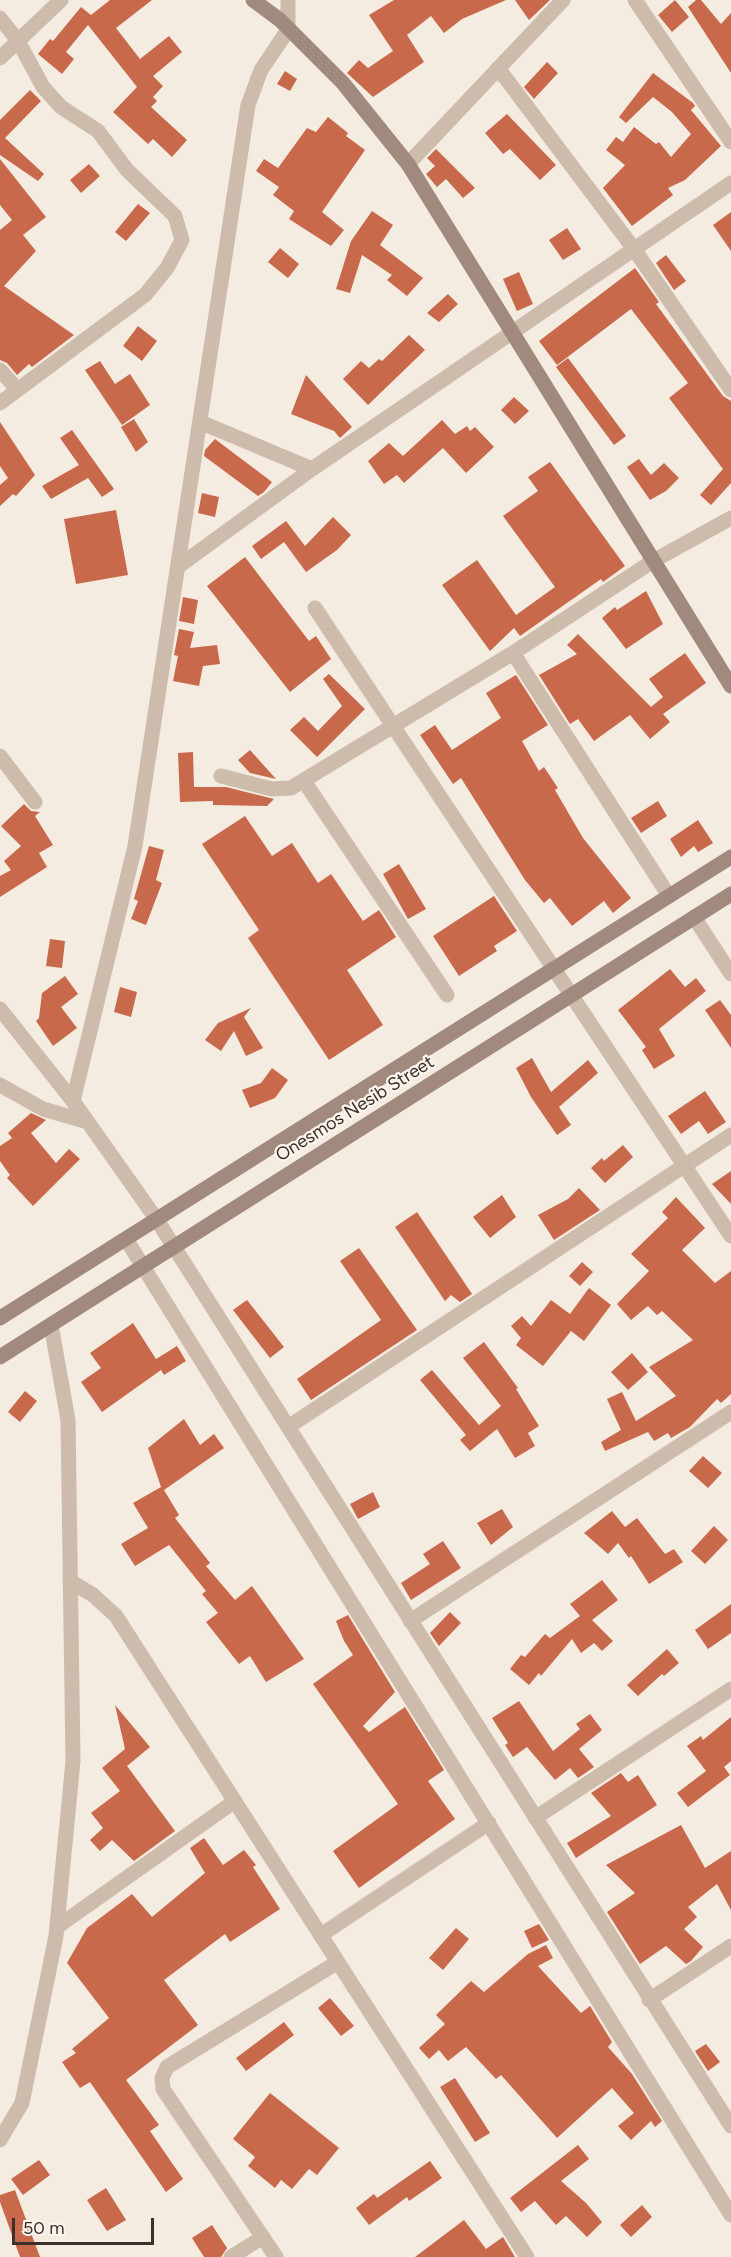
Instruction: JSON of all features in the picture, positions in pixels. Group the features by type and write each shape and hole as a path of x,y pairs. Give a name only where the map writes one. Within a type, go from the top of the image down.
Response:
{"street":[{"path":"0,58 61,0"},
{"path":"253,0 284,25 343,83 408,164 731,686"},
{"path":"73,1101 135,846 248,105 261,70 284,25 288,0"},
{"path":"408,164 563,0"},
{"path":"635,0 731,142"},
{"path":"0,18 18,41 43,87 61,107 98,130 127,170 175,216 182,240 167,268 145,295 0,402"},
{"path":"498,68 634,249 731,390"},
{"path":"179,566 312,469 731,183"},
{"path":"0,370 17,389"},
{"path":"200,423 312,469"},
{"path":"221,776 272,789 291,788 513,653 653,561 731,518"},
{"path":"315,608 731,1236"},
{"path":"513,653 669,896"},
{"path":"0,756 35,802"},
{"path":"304,781 447,995"},
{"name":"Onesmos Nesib Street","path":"0,1318 731,857"},
{"name":"Onesmos Nesib Street","path":"0,1357 731,894"},
{"path":"694,917 731,974"},
{"path":"0,1009 73,1101 157,1220 649,2000 731,2126"},
{"path":"0,1085 43,1109 66,1118 88,1122"},
{"path":"288,1427 731,1135"},
{"path":"126,1239 731,2215"},
{"path":"0,2140 22,2103 57,1927 73,1761 68,1420 51,1325"},
{"path":"410,1621 731,1412"},
{"path":"70,1581 93,1596 116,1616 527,2257"},
{"path":"535,1818 731,1689"},
{"path":"57,1927 235,1801"},
{"path":"321,1935 489,1823"},
{"path":"649,2000 731,1946"},
{"path":"276,2257 163,2089 162,2079 167,2067 338,1962"},
{"path":"231,2257 263,2237"}],"building":[{"path":"110,0 152,0 116,28 140,59 169,36 182,52 153,76 163,86 153,97 157,101 151,107 187,140 172,157 153,139 148,144 113,112 137,87 88,25 66,52 74,59 62,74 38,54 50,39 53,41 81,7 91,15"},
{"path":"394,0 506,0 462,19 444,33 431,16 407,35 424,62 373,97 347,73 359,60 368,68 393,51 369,15"},
{"path":"515,0 550,0 529,20"},
{"path":"675,0 689,17 672,32 658,15"},
{"path":"696,0 701,0 721,24 731,13 731,73 688,7"},
{"path":"547,62 558,73 534,99 524,87"},
{"path":"285,71 297,79 290,91 277,84"},
{"path":"653,73 693,103 695,106 691,110 721,146 685,180 668,188 673,195 632,226 603,188 625,165 606,150 616,137 623,142 634,127 656,144 659,142 671,157 691,134 672,112 653,97 626,123 619,117"},
{"path":"30,90 41,101 5,138 44,174 38,181 0,155 0,120"},
{"path":"507,114 556,165 540,180 510,149 503,154 485,133"},
{"path":"328,117 348,133 346,136 365,150 322,212 344,230 331,246 289,219 294,211 273,195 279,187 256,171 264,159 278,168 307,128 316,132"},
{"path":"436,149 475,188 463,198 446,179 437,187 426,174 435,166 427,158"},
{"path":"0,159 46,217 23,235 36,251 4,286 74,335 32,367 29,364 17,375 7,363 0,360 0,230 12,220 0,205"},
{"path":"89,164 100,176 81,193 70,180"},
{"path":"138,204 150,213 126,241 115,232"},
{"path":"372,211 393,225 380,245 423,278 407,296 387,280 392,275 362,255 350,293 336,289 351,241"},
{"path":"731,212 731,251 713,225"},
{"path":"567,228 581,249 563,260 549,240"},
{"path":"280,248 299,264 288,278 268,262"},
{"path":"666,255 686,281 674,290 656,263"},
{"path":"635,268 659,302 656,304 723,396 731,401 731,483 711,505 700,495 723,469 669,398 688,383 631,309 557,365 539,341"},
{"path":"519,272 533,304 517,311 503,279"},
{"path":"448,294 458,304 439,322 427,313"},
{"path":"138,326 157,341 142,361 123,346"},
{"path":"409,335 425,350 368,405 343,379 361,361 369,368 379,359 382,361"},
{"path":"568,358 626,436 614,445 556,367"},
{"path":"100,361 115,384 130,374 150,405 122,425 85,370"},
{"path":"306,375 352,427 340,438 334,431 291,414"},
{"path":"514,397 529,411 515,424 501,410"},
{"path":"134,419 148,442 136,452 121,427"},
{"path":"442,420 455,434 467,426 470,431 475,427 494,447 466,473 443,448 404,483 397,475 384,484 368,461 389,443 403,456"},
{"path":"0,422 35,475 16,496 13,494 0,506 0,485 8,478 0,466"},
{"path":"72,430 114,489 102,497 88,478 51,499 42,486 79,465 60,438"},
{"path":"215,439 272,482 264,492 258,496 204,456 205,450"},
{"path":"639,459 651,475 664,463 679,478 666,491 650,500 627,467"},
{"path":"550,462 625,566 603,582 601,579 520,636 514,628 490,651 442,585 477,560 516,615 555,587 503,516 538,491 528,477"},
{"path":"202,493 219,497 215,517 198,513"},
{"path":"116,510 128,575 76,584 64,519"},
{"path":"333,517 351,535 337,550 306,572 284,542 261,559 252,546 286,521 305,546"},
{"path":"245,557 309,641 316,636 331,659 290,692 207,586"},
{"path":"646,591 663,624 626,649 602,618 615,607 617,610"},
{"path":"183,597 198,600 194,624 179,621"},
{"path":"179,629 194,632 190,648 217,645 220,664 203,666 199,686 173,681 178,656 174,655"},
{"path":"578,634 651,707 663,697 649,679 685,653 706,683 663,714 670,722 650,739 630,715 594,741 578,719 570,724 539,675 577,654 567,645"},
{"path":"329,674 365,709 317,757 290,730 304,717 318,731 342,706 323,679"},
{"path":"516,675 548,725 522,741 539,771 544,767 558,788 555,790 583,838 631,898 613,913 604,901 572,926 550,898 544,903 525,880 461,778 453,784 420,735 435,725 452,750 501,718 486,693"},
{"path":"250,750 276,779 250,773 238,760"},
{"path":"193,752 194,787 226,787 274,799 267,806 213,805 213,801 180,802 178,753"},
{"path":"658,801 667,816 641,833 631,818"},
{"path":"24,804 31,811 40,812 35,816 53,845 39,853 47,867 0,897 0,876 11,870 4,861 21,846 1,826"},
{"path":"245,816 272,856 292,843 318,883 331,874 363,921 379,910 396,937 347,970 383,1025 329,1060 248,938 259,930 202,844"},
{"path":"698,820 713,843 698,852 694,846 681,857 670,839"},
{"path":"149,846 164,850 156,880 162,883 146,925 131,919 138,901 134,899"},
{"path":"399,864 426,909 408,919 383,874"},
{"path":"494,896 517,931 494,946 497,951 459,976 433,936"},
{"path":"50,939 65,941 62,968 46,966"},
{"path":"670,969 685,987 696,978 706,991 659,1029 675,1056 654,1069 642,1050 646,1047 618,1010"},
{"path":"65,976 78,994 61,1007 77,1028 53,1046 36,1021 39,1018 42,993"},
{"path":"120,987 137,992 131,1017 114,1012"},
{"path":"720,1000 731,1015 731,1048 705,1010"},
{"path":"251,1008 244,1017 263,1048 246,1056 234,1031 221,1051 205,1040 218,1023"},
{"path":"532,1058 551,1092 588,1060 598,1073 559,1107 571,1125 557,1135 531,1097 516,1068"},
{"path":"272,1068 288,1080 275,1098 250,1108 242,1090 261,1083"},
{"path":"705,1091 726,1122 708,1134 699,1121 681,1134 668,1116"},
{"path":"31,1113 46,1120 31,1133 56,1163 69,1149 80,1159 33,1206 7,1178 10,1175 0,1161 0,1146 12,1138 8,1133"},
{"path":"623,1145 633,1157 605,1183 591,1168 602,1158 604,1161"},
{"path":"731,1171 731,1204 712,1184"},
{"path":"579,1188 600,1210 554,1240 538,1215 568,1199"},
{"path":"502,1195 516,1217 490,1238 473,1217"},
{"path":"676,1197 705,1228 682,1250 715,1283 731,1271 731,1394 721,1403 717,1399 690,1427 671,1438 668,1433 654,1441 648,1432 605,1451 601,1442 621,1430 607,1399 622,1392 636,1421 676,1396 649,1367 693,1340 662,1311 657,1315 648,1306 631,1320 617,1304 649,1271 631,1254 668,1218 662,1212"},
{"path":"417,1212 472,1294 460,1302 451,1295 445,1301 395,1227"},
{"path":"359,1248 417,1330 311,1400 297,1379 381,1320 340,1261"},
{"path":"582,1262 593,1272 580,1286 569,1276"},
{"path":"589,1288 611,1305 584,1341 571,1331 543,1366 516,1345 521,1338 511,1326 522,1316 531,1326 551,1300 570,1314"},
{"path":"247,1300 284,1347 270,1358 233,1310"},
{"path":"133,1323 156,1359 177,1346 186,1361 164,1375 161,1370 102,1412 81,1382 101,1368 90,1353"},
{"path":"484,1342 518,1388 516,1389 539,1426 528,1433 535,1446 515,1458 497,1429 470,1451 460,1440 466,1435 420,1380 432,1370 479,1425 501,1406 463,1358"},
{"path":"632,1353 648,1372 628,1390 611,1372"},
{"path":"25,1391 37,1401 20,1422 8,1412"},
{"path":"184,1419 200,1445 214,1434 224,1448 164,1490 179,1515 175,1518 210,1563 206,1566 235,1600 252,1586 304,1659 266,1682 250,1656 239,1664 206,1622 218,1613 202,1594 206,1591 169,1545 135,1566 121,1544 148,1528 133,1503 161,1487 148,1448"},
{"path":"703,1456 722,1473 708,1488 689,1471"},
{"path":"373,1492 380,1507 358,1519 350,1504"},
{"path":"502,1509 513,1527 491,1545 477,1523"},
{"path":"612,1511 625,1527 637,1518 665,1554 674,1549 683,1562 649,1584 631,1556 629,1558 618,1543 608,1554 584,1533"},
{"path":"714,1526 728,1540 705,1564 691,1551"},
{"path":"443,1541 461,1568 411,1600 401,1583 430,1564 423,1554"},
{"path":"602,1580 618,1600 592,1620 613,1641 602,1651 594,1643 581,1653 572,1639 541,1676 539,1673 529,1685 510,1669 521,1655 525,1657 545,1634 550,1638 580,1616 570,1604"},
{"path":"731,1604 731,1633 708,1649 695,1630"},
{"path":"450,1612 461,1623 439,1646 430,1633"},
{"path":"348,1615 395,1692 363,1726 369,1732 405,1707 444,1770 428,1781 455,1819 359,1888 333,1851 398,1804 313,1684 353,1655 336,1621"},
{"path":"667,1649 679,1663 664,1676 662,1674 638,1696 627,1685"},
{"path":"519,1701 553,1751 580,1729 576,1724 590,1714 602,1730 579,1749 594,1767 578,1778 570,1768 555,1780 527,1747 513,1757 505,1745 508,1743 492,1718"},
{"path":"115,1705 150,1747 127,1766 175,1831 134,1861 112,1840 100,1851 90,1840 103,1828 91,1813 120,1791 102,1768 125,1749"},
{"path":"731,1717 731,1761 724,1767 730,1775 688,1807 677,1793 706,1771 687,1746 701,1736 703,1740"},
{"path":"621,1773 628,1782 638,1775 657,1805 576,1858 567,1843 611,1816 591,1793"},
{"path":"681,1825 705,1868 731,1851 731,1910 717,1884 688,1907 697,1917 684,1929 703,1947 691,1961 686,1964 666,1946 640,1964 607,1912 635,1893 606,1865"},
{"path":"204,1838 223,1865 244,1850 256,1865 253,1867 280,1909 230,1942 225,1934 164,1980 198,2025 126,2080 159,2125 150,2131 183,2179 166,2192 90,2082 80,2088 62,2062 76,2053 72,2049 109,2018 67,1963 87,1928 132,1894 152,1917 205,1873 190,1848"},
{"path":"539,1924 549,1940 532,1948 524,1931"},
{"path":"456,1928 469,1939 443,1970 429,1958"},
{"path":"546,1945 553,1958 538,1966 581,2013 590,2006 612,2042 608,2047 632,2074 662,2121 655,2127 651,2121 631,2140 618,2126 634,2113 612,2088 557,2138 501,2075 496,2079 466,2047 448,2061 439,2050 429,2059 419,2048 445,2024 436,2015 471,1981 484,1992 528,1954"},
{"path":"330,1998 354,2026 341,2036 318,2008"},
{"path":"284,2022 294,2035 246,2071 236,2058"},
{"path":"706,2044 720,2062 708,2071 695,2051"},
{"path":"455,2078 490,2133 475,2142 440,2087"},
{"path":"270,2093 339,2148 317,2175 309,2169 292,2189 281,2180 275,2188 248,2166 255,2157 233,2139"},
{"path":"578,2145 589,2159 561,2181 586,2203 602,2222 587,2237 566,2216 556,2225 535,2201 521,2212 510,2198"},
{"path":"39,2160 50,2175 23,2195 11,2179"},
{"path":"430,2161 442,2178 409,2201 407,2197 369,2225 356,2208 374,2194 377,2198"},
{"path":"106,2188 126,2220 107,2231 87,2200"},
{"path":"15,2190 40,2257 20,2257 0,2202 0,2195"},
{"path":"642,2205 652,2217 631,2237 620,2225"},
{"path":"464,2220 486,2249 503,2237 515,2257 415,2257"},
{"path":"212,2225 227,2248 221,2257 204,2257 192,2238"}]}
